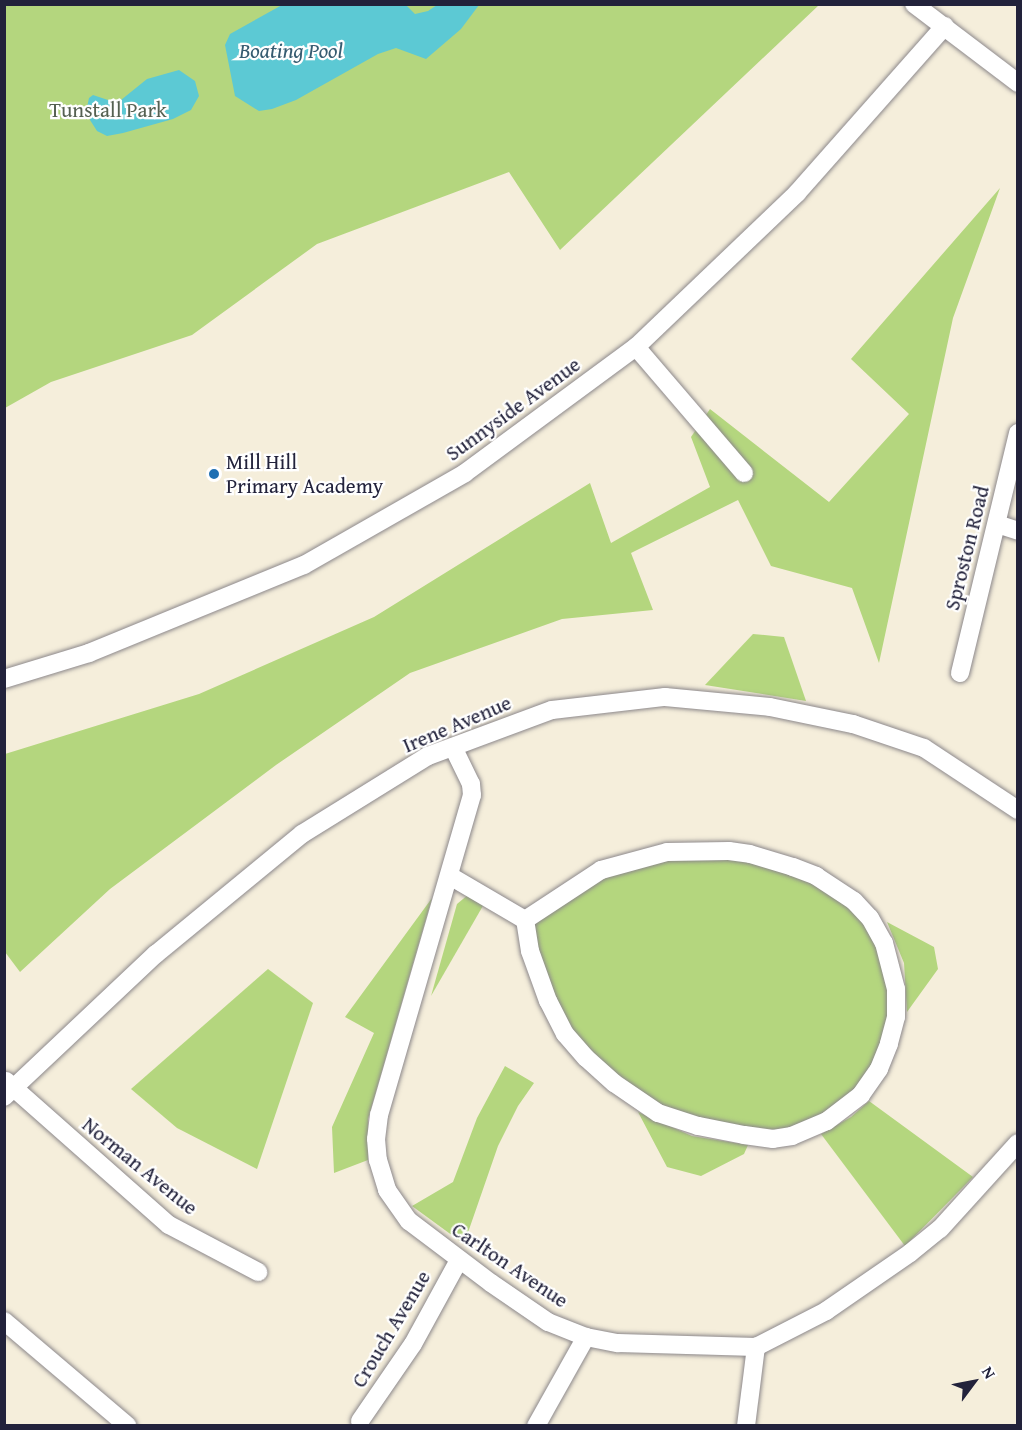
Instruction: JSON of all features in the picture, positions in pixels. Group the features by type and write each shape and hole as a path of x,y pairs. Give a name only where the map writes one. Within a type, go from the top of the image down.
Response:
{"street":[{"path":"914,4 1017,83"},
{"name":"Sunnyside Avenue","path":"4,679 90,653 334,550 465,473 636,346 797,193 945,26"},
{"path":"636,346 744,473"},
{"name":"Sproston Road","path":"960,673 1017,433"},
{"path":"997,524 1017,531"},
{"name":"Irene Avenue","path":"7,1088 156,954 302,834 428,756 552,710 665,697 770,707 853,724 924,748 1017,810"},
{"name":"Carlton Avenue","path":"453,747 471,784 472,795 379,1116 376,1139 378,1160 387,1190 409,1221 459,1260 548,1322 586,1337 618,1343 756,1347 826,1311 910,1253 940,1229 1017,1143"},
{"path":"696,850 750,854 777,861 816,876 835,887 854,901 870,918 884,943 896,989 896,1017 889,1044 879,1070 861,1095 822,1124 792,1136 773,1139 744,1135 698,1126 658,1113 614,1083 586,1059 565,1034 530,951 525,920 601,870 639,858 696,850"},
{"path":"450,876 525,920"},
{"name":"Norman Avenue","path":"7,1088 169,1225 258,1272"},
{"name":"Crouch Avenue","path":"360,1420 413,1344 459,1260"},
{"path":"4,1321 128,1425"},
{"path":"536,1425 586,1337"},
{"path":"746,1425 756,1347"}],"green space":[{"name":"Tunstall Park","path":"4,5 819,5 560,250 509,172 317,244 192,335 51,382 5,408"},
{"path":"1000,188 953,318 879,663 852,588 771,566 738,500 631,553 653,610 562,619 410,673 276,765 110,889 20,972 5,952 5,754 199,694 374,617 590,483 611,543 710,487 691,437 710,409 829,502 909,414 851,359"},
{"path":"753,634 784,637 806,701 705,685"},
{"path":"667,852 769,859 870,918 896,1017 864,1090 792,1136 653,1110 565,1034 525,920 551,900"},
{"path":"469,894 484,904 431,996 457,904"},
{"path":"432,898 368,1119 368,1160 334,1173 332,1127 374,1033 345,1017"},
{"path":"887,922 934,947 938,969 907,1012 904,963"},
{"path":"268,969 313,1003 257,1169 177,1128 131,1089"},
{"path":"505,1066 534,1083 518,1106 498,1146 464,1244 412,1206 453,1182 477,1118"},
{"path":"869,1101 973,1177 905,1246 821,1134 851,1117"},
{"path":"638,1112 692,1136 748,1145 744,1154 701,1176 667,1167"}],"water":[{"name":"Boating Pool","path":"282,5 406,5 415,14 428,11 437,5 479,5 461,29 426,59 396,48 378,54 296,100 259,111 235,96 225,45 230,34"},
{"path":"179,70 195,81 199,96 191,110 173,119 123,133 107,136 97,131 90,120 87,107 89,98 93,95 108,100 121,100 147,79"}],"place":[{"name":"Mill Hill Primary Academy","path":"214,474"}]}
